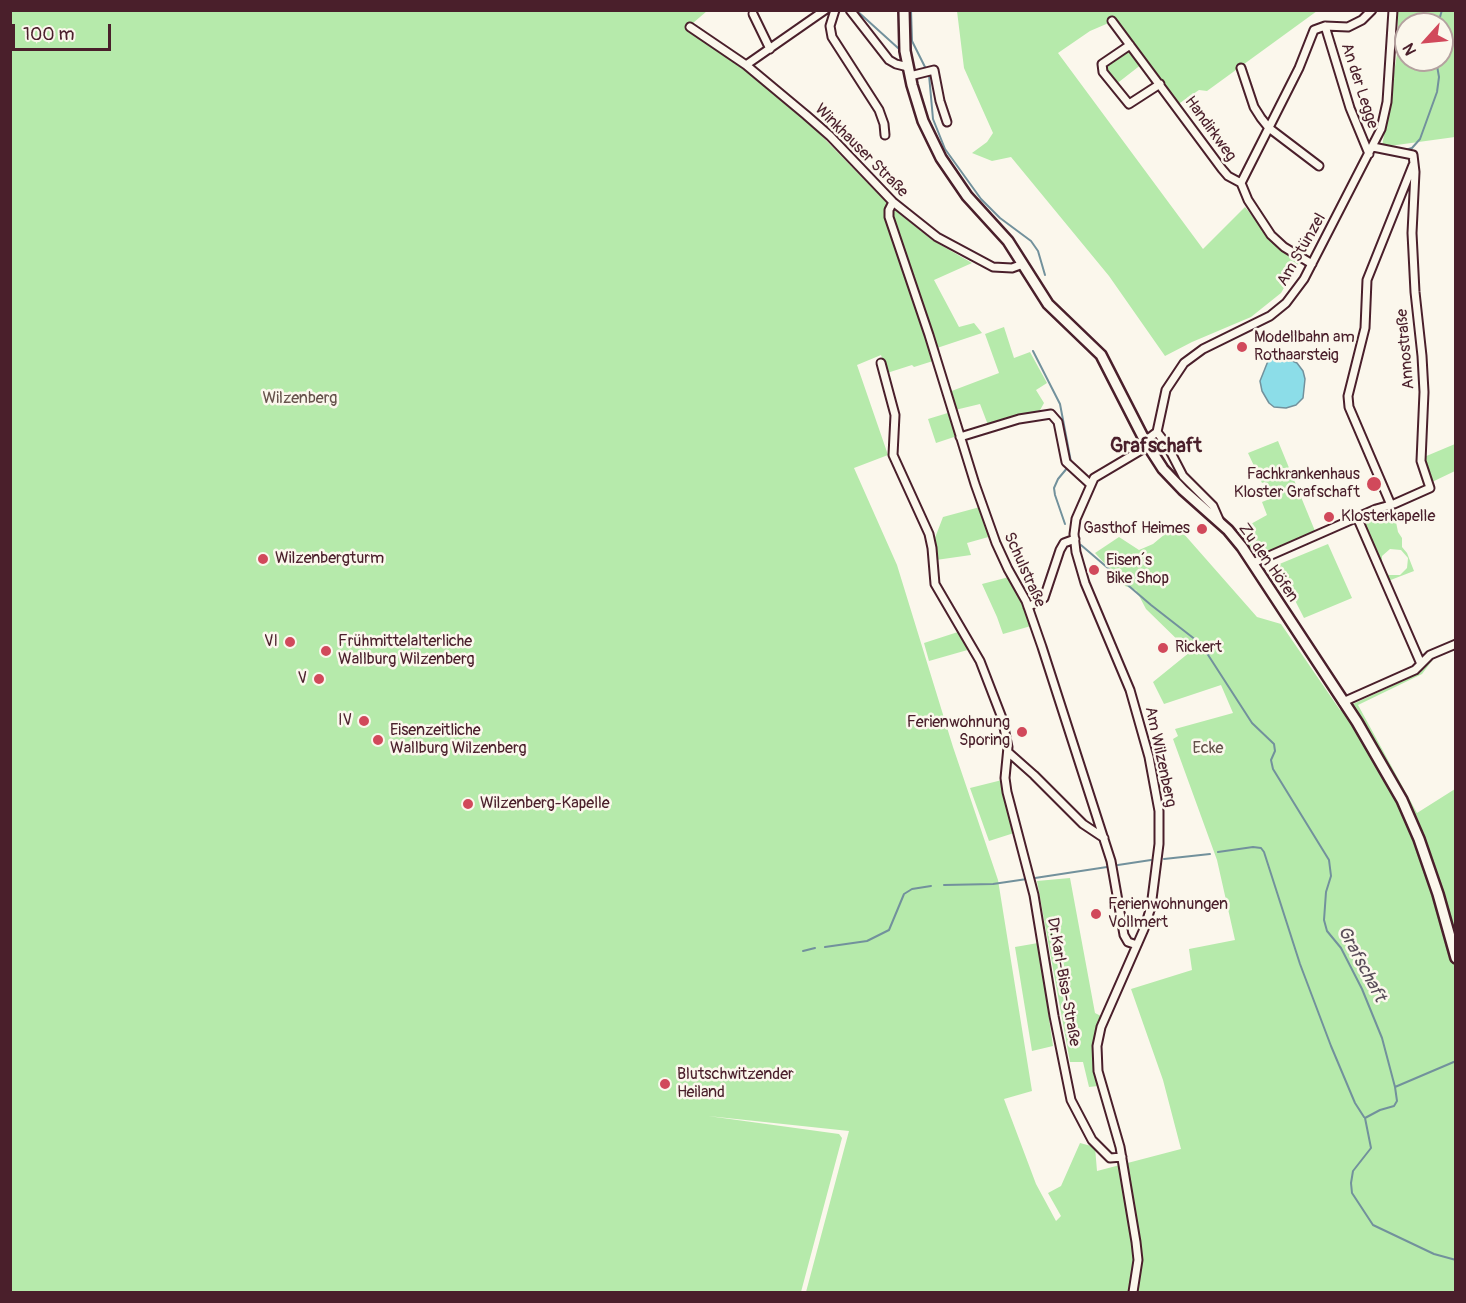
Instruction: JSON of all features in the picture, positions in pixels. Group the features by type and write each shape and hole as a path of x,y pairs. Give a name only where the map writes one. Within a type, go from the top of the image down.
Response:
{"street":[{"path":"746,65 825,10"},
{"path":"835,10 830,26 832,37 879,110 885,135"},
{"path":"850,10 889,60 909,72 922,73 934,70 936,89 947,122"},
{"name":"Zu den Höfen","path":"904,10 909,72 923,121 947,168 967,196 1008,241 1048,304 1089,341 1103,358 1146,444 1171,479 1220,522 1253,563 1343,702 1388,774 1410,818 1430,870 1455,958"},
{"path":"1241,183 1299,68 1312,33 1325,26 1348,27 1362,20 1372,10"},
{"name":"Am Stünzel","path":"1157,432 1166,390 1184,363 1203,349 1256,324 1278,310 1296,291 1312,264 1381,129 1387,102 1393,10"},
{"path":"753,14 770,49"},
{"name":"Handirkweg","path":"1112,21 1222,170 1241,183 1248,200 1274,238 1312,264"},
{"name":"An der Legge","path":"1325,26 1350,108 1371,151"},
{"name":"Winkhauser Straße","path":"690,27 746,65 830,136 893,202 937,237 987,265 1006,269 1023,264"},
{"path":"1130,45 1101,66 1120,96 1131,104 1160,84"},
{"path":"1241,68 1254,107 1269,128 1319,166"},
{"path":"1371,151 1413,155 1414,163 1367,280 1365,328 1348,396 1349,407 1391,505"},
{"name":"Annostraße","path":"1253,563 1357,517 1428,489 1430,486 1421,461 1424,392 1412,233 1414,163"},
{"name":"Schulstraße","path":"893,202 889,210 890,216 960,437 991,530 1028,607 1114,872 1124,935 1128,942 1137,945"},
{"name":"Dr.Karl-Bisa-Straße","path":"881,363 896,415 893,455 930,538 935,584 980,661 1002,718 1008,752 1005,773 1006,792 1032,884 1067,1085 1073,1105 1092,1140 1110,1158 1122,1157"},
{"path":"960,437 1025,417 1051,414 1058,422 1069,465 1090,484"},
{"path":"1146,444 1157,432 1167,445 1182,476 1213,506 1220,522"},
{"name":"Am Wilzenberg","path":"1133,1293 1138,1260 1135,1233 1122,1157 1098,1071 1097,1046 1101,1027 1147,919 1154,888 1159,844 1158,801 1149,757 1130,690 1085,583 1075,539 1076,519 1090,484 1100,473 1146,444"},
{"path":"1357,517 1421,664"},
{"path":"1028,607 1044,598 1060,550 1067,542 1075,539"},
{"path":"1343,702 1415,670 1430,655 1455,644"},
{"path":"1008,752 1083,824 1104,838"}],"green space":[{"path":"10,11 707,11 686,29 744,68 811,125 890,206 932,240 972,263 934,280 959,327 974,323 982,333 931,350 933,361 914,367 912,365 887,373 881,355 857,365 888,455 854,468 897,565 953,747 998,880 1032,1091 1004,1099 1036,1184 1056,1221 1061,1216 1048,1193 1061,1186 1080,1143 1095,1147 1097,1171 1181,1149 1163,1080 1131,989 1192,970 1189,949 1235,940 1217,860 1173,739 1178,736 1175,729 1233,713 1221,685 1164,704 1153,682 1190,652 1146,609 1136,590 1125,586 1095,553 1119,537 1139,550 1153,544 1176,525 1257,617 1281,624 1340,710 1420,673 1433,657 1455,646 1455,649 1434,658 1422,674 1358,705 1417,813 1455,789 1455,1292 806,1292 849,1131 708,1116 839,1134 842,1138 801,1292 11,1292"},
{"path":"957,11 1317,11 1207,91 1199,90 1174,107 1142,64 1115,85 1105,71 1105,65 1126,51 1131,51 1111,22 1090,31 1058,53 1203,249 1245,207 1278,248 1299,262 1281,293 1251,317 1165,356 1109,276 1011,157 992,161 972,153 987,142 993,133 964,68"},
{"path":"1398,11 1455,11 1455,137 1382,147 1394,72 1454,72 1454,12"},
{"path":"1004,327 1014,358 1030,352 1047,383 1036,390 1044,403 1039,412 988,425 980,404 955,410 949,392 999,373 985,334"},
{"path":"951,412 957,436 936,443 928,419"},
{"path":"1278,441 1315,531 1256,558 1248,545 1251,539 1249,525 1267,515 1262,502 1272,498 1248,453"},
{"path":"1455,444 1455,471 1432,482 1424,457"},
{"path":"980,507 992,536 967,543 971,555 936,560 933,543 943,517"},
{"path":"1383,508 1396,522 1402,538 1402,547 1407,553 1414,571 1388,581 1383,570 1389,575 1400,575 1407,568 1408,558 1401,550 1390,549 1382,556 1382,566 1362,521 1365,516"},
{"path":"1328,544 1352,598 1304,618 1277,565"},
{"path":"1009,577 1031,626 1003,634 982,584"},
{"path":"961,631 971,649 929,661 924,643"},
{"path":"1002,780 1014,833 989,841 970,788"},
{"path":"1070,878 1095,1013 1101,1016 1092,1051 1098,1086 1089,1087 1083,1062 1070,1062 1037,881"},
{"path":"1038,943 1053,1046 1032,1051 1015,947"}],"water":[{"path":"1281,356 1297,363 1305,379 1303,398 1296,405 1286,408 1274,407 1269,403 1262,391 1260,381 1268,361"}],"waterway":[{"path":"856,10 898,48"},
{"name":"Grafschaft","path":"911,10 912,41 929,75 933,119 945,149 981,199 1000,218 1031,241 1038,251 1045,275"},
{"path":"1405,150 1412,148 1420,139 1437,92 1438,72"},
{"name":"Grafschaft","path":"1033,351 1060,404 1071,462"},
{"name":"Grafschaft","path":"1065,524 1054,488 1068,467"},
{"name":"Grafschaft","path":"1081,545 1201,644 1252,723 1274,744 1275,751 1271,760 1273,769 1329,860 1331,876 1326,892 1324,920 1327,931 1341,948 1362,989 1382,1038 1395,1087 1397,1101 1394,1106 1365,1118 1371,1148 1353,1171 1352,1193 1373,1225 1434,1254 1456,1260"},
{"path":"1218,852 1253,847 1261,848 1264,852 1300,964 1331,1046 1355,1103 1364,1117"},
{"path":"1164,859 1210,854"},
{"path":"1118,865 1151,860"},
{"path":"1035,878 1107,867"},
{"path":"944,885 993,884 1027,879"},
{"path":"825,947 867,941 889,930 904,894 912,889 931,886"},
{"path":"803,951 815,948"},
{"path":"1395,1087 1456,1061"}],"place":[{"name":"Modellbahn am Rothaarsteig","path":"1242,347"},
{"name":"Fachkrankenhaus Kloster Grafschaft","path":"1374,484"},
{"name":"Klosterkapelle","path":"1329,517"},
{"name":"Gasthof Heimes","path":"1202,529"},
{"name":"Wilzenbergturm","path":"263,559"},
{"name":"Eisen´s Bike Shop","path":"1094,570"},
{"name":"VI","path":"290,642"},
{"name":"Rickert","path":"1163,648"},
{"name":"Frühmittelalterliche Wallburg Wilzenberg","path":"326,651"},
{"name":"V","path":"319,679"},
{"name":"IV","path":"364,721"},
{"name":"Ferienwohnung Sporing","path":"1022,732"},
{"name":"Eisenzeitliche Wallburg Wilzenberg","path":"378,740"},
{"name":"Wilzenberg-Kapelle","path":"468,804"},
{"name":"Ferienwohnungen Vollmert","path":"1096,914"},
{"name":"Blutschwitzender Heiland","path":"665,1084"}],"district":[{"name":"Grafschaft","path":"1156,447"}],"park label":[{"name":"Wilzenberg","path":"300,399"},
{"name":"Ecke","path":"1208,749"}]}
